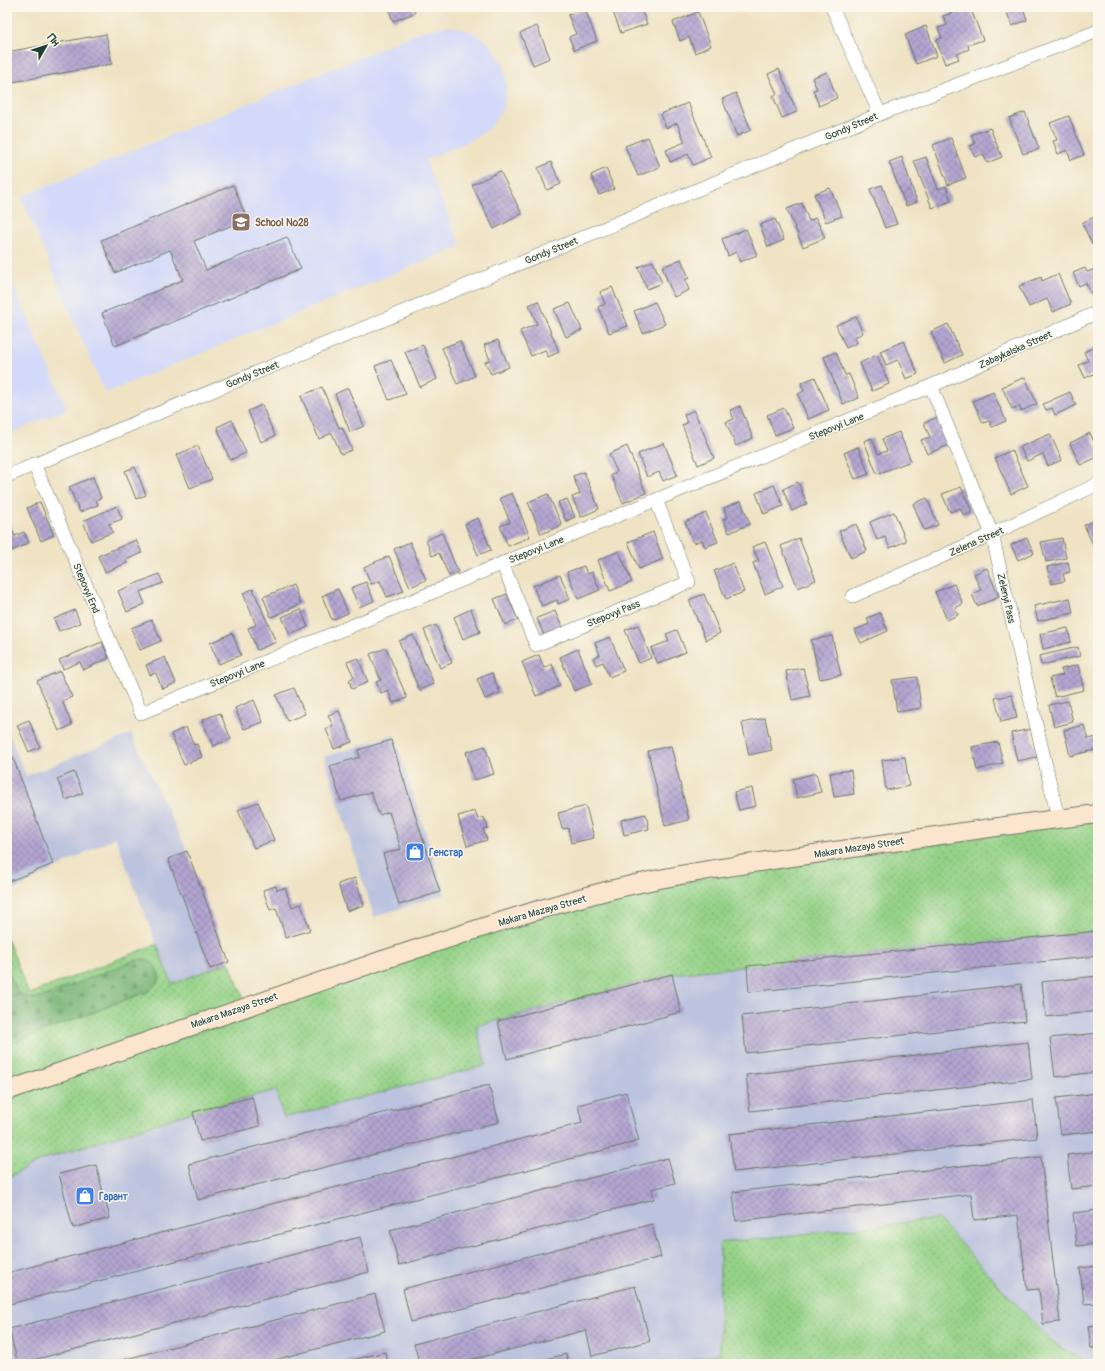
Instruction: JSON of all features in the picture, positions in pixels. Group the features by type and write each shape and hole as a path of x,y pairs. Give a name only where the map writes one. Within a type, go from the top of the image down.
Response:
{"main road":[{"name":"Makara Mazaya Street","path":"7,1091 223,1014 386,959 502,921 610,890 735,866 1058,818 1098,814"}],"street":[{"path":"832,7 880,114"},
{"name":"Gondy Street","path":"7,476 880,114 1098,31"},
{"name":"Zabaykalska Street","path":"931,386 1098,312"},
{"name":"Stepovyi Lane","path":"141,713 931,386"},
{"name":"Zelenyi Pass","path":"931,386 992,534 1058,818"},
{"name":"Stepovyi End","path":"34,464 141,713"},
{"name":"Zelena Street","path":"853,596 992,534 1098,484"},
{"name":"Stepovyi Pass","path":"502,564 536,645 690,582 656,500"}],"shaded area":[{"name":"School №28","path":"448,26 471,31 490,44 503,63 507,86 503,109 490,128 472,140 425,160 461,246 105,393 21,197 426,30"},
{"path":"7,270 67,409 7,435"},
{"path":"7,730 26,776 131,734 187,851 229,962 172,984 115,837 7,894"},
{"path":"394,735 445,894 374,917 324,757"},
{"path":"1098,931 1098,1364 1087,1364 1048,1339 938,1219 720,1244 720,1353 676,1364 7,1364 7,1178 43,1159 193,1112 277,1090 284,1117 486,1065 476,1026 672,974"}],"green space":[{"path":"1098,820 1098,931 672,974 476,1026 486,1065 284,1118 276,1090 193,1112 44,1159 7,1178 7,1098 503,927 612,896 693,880"},
{"path":"7,938 29,994 157,944 172,984 229,962 245,1001 7,1086 7,1045 149,991 159,981 159,973 30,1000 22,995 12,981 8,965"},
{"path":"146,959 155,965 159,977 159,981 149,991 7,1045 7,968 18,992 22,995 34,998 42,997 135,960"},
{"path":"938,1219 1048,1339 1087,1364 676,1364 720,1353 720,1243"}],"building":[{"path":"388,7 413,7 415,13 393,21"},
{"path":"611,7 630,7 631,11 640,7 647,24 621,33"},
{"path":"970,7 983,40 968,45 969,49 957,54 959,59 945,64 936,40 942,38 938,28 947,25 943,16"},
{"path":"1005,7 1023,7 1027,20 1012,26"},
{"path":"585,9 597,41 574,50 569,37 576,34 568,15"},
{"path":"698,12 711,46 695,53 689,37 680,41 673,22"},
{"path":"537,26 550,58 533,65 520,33"},
{"path":"926,26 937,56 916,64 905,35"},
{"path":"106,34 112,64 7,83 7,52"},
{"path":"779,69 797,112 782,118 773,96 777,94 768,74"},
{"path":"827,72 837,98 819,106 813,90 817,89 812,78"},
{"path":"736,93 751,130 737,136 722,99"},
{"path":"688,103 711,157 693,165 688,154 670,162 666,150 685,142 677,123 666,128 661,114"},
{"path":"1025,112 1039,149 1023,154 1009,118"},
{"path":"1069,116 1084,155 1071,160 1067,150 1058,154 1053,141 1057,140 1050,123"},
{"path":"990,128 1002,157 987,163 983,154 975,157 970,146 975,144 971,135"},
{"path":"648,137 660,167 638,176 625,146"},
{"path":"951,138 966,178 948,185 933,145"},
{"path":"902,157 917,202 906,206 889,162"},
{"path":"926,157 938,189 946,186 951,201 932,208 914,161"},
{"path":"551,162 561,184 547,190 538,168"},
{"path":"606,168 614,189 599,195 591,175"},
{"path":"500,171 522,214 494,229 472,185"},
{"path":"233,185 247,219 194,241 206,270 287,237 301,269 115,346 102,313 183,280 170,250 115,273 101,240"},
{"path":"882,185 897,224 885,228 870,189"},
{"path":"830,188 842,216 826,222 814,194"},
{"path":"802,203 809,221 816,218 825,238 803,247 787,209"},
{"path":"1098,215 1098,241 1092,244 1082,223"},
{"path":"775,219 784,240 768,247 760,225"},
{"path":"746,229 757,255 740,262 736,252 728,256 722,239"},
{"path":"681,259 689,278 685,280 689,290 674,297 662,267"},
{"path":"653,261 662,283 647,289 638,267"},
{"path":"1085,268 1087,272 1098,268 1098,292 1092,295 1086,283 1079,286 1073,273"},
{"path":"1058,274 1071,304 1053,312 1047,299 1029,307 1019,286 1041,277 1042,281"},
{"path":"612,287 628,326 609,333 598,307 605,304 600,292"},
{"path":"538,301 559,352 548,357 545,350 531,356 520,331 537,324 529,305"},
{"path":"655,302 665,324 643,333 634,311"},
{"path":"570,303 582,330 566,337 554,309"},
{"path":"856,317 863,333 854,337 857,343 846,348 836,325"},
{"path":"948,324 962,355 945,363 931,332"},
{"path":"498,340 509,367 491,374 485,362 490,360 484,345"},
{"path":"460,341 475,376 457,384 442,348"},
{"path":"904,341 918,374 906,379 898,360 886,365 880,351"},
{"path":"423,345 437,379 420,387 405,352"},
{"path":"1097,346 1098,372 1085,378 1079,365 1088,361 1084,352"},
{"path":"836,352 845,375 849,374 859,398 843,404 824,357"},
{"path":"877,355 889,384 872,391 860,363"},
{"path":"391,360 406,394 389,400 375,366"},
{"path":"815,377 829,410 808,419 798,394 804,391 801,383"},
{"path":"1025,377 1037,404 1021,411 1019,406 1012,409 1002,387"},
{"path":"322,387 339,428 342,427 352,450 341,454 332,433 319,439 301,396"},
{"path":"348,388 364,426 350,432 335,394"},
{"path":"993,392 1006,421 992,427 989,421 983,423 973,401"},
{"path":"1070,392 1076,405 1055,415 1052,408 1046,410 1043,404"},
{"path":"262,405 275,436 261,442 248,411"},
{"path":"740,406 753,438 736,446 726,422 734,419 730,410"},
{"path":"784,408 793,428 775,435 767,415"},
{"path":"694,410 714,458 698,465 682,425 687,423 684,415"},
{"path":"938,417 949,445 927,454 921,440 930,437 924,423"},
{"path":"232,420 246,453 230,460 217,427"},
{"path":"899,432 911,461 877,474 864,441 872,438 878,454 887,451 882,439"},
{"path":"1090,433 1098,451 1098,457 1080,465 1070,443"},
{"path":"1050,434 1062,460 1048,466 1043,454 1027,461 1020,447"},
{"path":"664,443 677,475 663,481 659,472 647,477 638,454"},
{"path":"198,446 212,479 190,488 176,455"},
{"path":"627,446 646,493 623,503 611,475 617,472 609,454"},
{"path":"858,447 869,474 855,479 844,453"},
{"path":"1012,450 1028,486 1011,494 995,458"},
{"path":"135,467 146,495 136,499 125,471"},
{"path":"584,472 599,509 581,517 572,497 580,494 573,476"},
{"path":"93,477 101,498 96,500 98,505 80,512 69,487"},
{"path":"798,482 807,504 792,511 783,489"},
{"path":"774,485 783,506 764,514 756,493"},
{"path":"961,487 972,512 964,516 960,508 950,512 942,494"},
{"path":"512,493 530,537 508,546 500,526 510,522 500,498"},
{"path":"548,494 562,525 541,534 528,502"},
{"path":"927,498 938,525 924,530 913,504"},
{"path":"567,499 575,517 566,521 558,502"},
{"path":"741,501 750,524 729,533 723,519 727,518 724,508"},
{"path":"40,502 54,535 41,541 27,508"},
{"path":"117,506 122,519 109,524 113,532 91,541 83,521"},
{"path":"894,512 906,541 890,548 885,537 877,540 870,522"},
{"path":"706,513 718,542 705,547 702,540 694,543 685,522"},
{"path":"478,518 491,550 478,555 465,524"},
{"path":"7,519 15,536 24,532 29,543 7,553"},
{"path":"1098,519 1098,548 1095,549 1084,525"},
{"path":"856,524 867,551 851,558 839,531"},
{"path":"653,532 663,559 639,569 628,542"},
{"path":"442,533 458,572 449,576 439,553 432,556 426,540"},
{"path":"799,538 816,580 798,588 781,546"},
{"path":"1027,538 1034,553 1018,560 1011,545"},
{"path":"1062,538 1066,558 1046,562 1041,542"},
{"path":"136,540 142,553 126,560 127,563 105,572 98,556"},
{"path":"410,542 426,580 410,587 394,549"},
{"path":"765,542 783,586 765,594 753,563 759,561 752,547"},
{"path":"619,551 632,582 610,591 598,560"},
{"path":"389,556 404,591 387,597 380,581 371,584 364,567"},
{"path":"1068,562 1070,572 1063,574 1065,581 1051,584 1047,567"},
{"path":"733,563 744,592 726,599 714,571"},
{"path":"584,566 587,574 592,572 600,590 578,599 567,572"},
{"path":"987,568 999,597 977,606 972,594 981,590 974,574"},
{"path":"159,574 163,583 140,592 145,604 127,612 118,591"},
{"path":"560,575 570,599 558,604 557,600 542,606 533,586"},
{"path":"366,582 374,601 359,607 351,588"},
{"path":"954,584 963,604 955,608 958,615 947,620 935,592"},
{"path":"293,585 301,604 271,617 263,597"},
{"path":"253,589 276,642 257,650 248,628 256,625 243,593"},
{"path":"338,589 348,613 332,620 322,596"},
{"path":"507,594 518,620 505,625 494,599"},
{"path":"704,594 720,633 706,640 689,600"},
{"path":"1070,598 1073,613 1038,621 1034,606"},
{"path":"301,609 308,627 290,635 282,617"},
{"path":"471,609 480,632 463,639 454,617"},
{"path":"75,610 80,623 59,631 54,619"},
{"path":"555,611 562,627 544,635 537,618"},
{"path":"880,613 888,631 861,643 855,630 869,624 867,618"},
{"path":"152,620 161,641 140,650 131,628"},
{"path":"436,625 452,663 440,668 424,630"},
{"path":"638,625 651,658 639,663 625,630"},
{"path":"1068,628 1071,642 1043,649 1040,634"},
{"path":"677,630 686,652 658,664 651,648 669,641 666,634"},
{"path":"232,633 241,655 219,664 210,643"},
{"path":"413,635 434,684 419,690 399,641"},
{"path":"832,636 841,675 820,679 811,640"},
{"path":"610,637 624,671 609,677 603,662 596,665 593,658 600,655 595,643"},
{"path":"102,642 109,658 83,670 80,662 63,669 59,660"},
{"path":"1078,647 1080,656 1041,665 1039,656"},
{"path":"386,648 407,698 393,703 388,690 381,693 376,682 381,680 370,654"},
{"path":"578,649 592,684 574,691 560,657"},
{"path":"539,655 544,668 552,664 560,686 536,696 522,662"},
{"path":"165,657 176,683 162,689 156,673 150,675 146,665"},
{"path":"358,658 368,682 352,689 349,680 354,677 347,662"},
{"path":"1078,665 1084,690 1055,697 1050,678 1063,675 1061,669"},
{"path":"803,668 810,696 792,700 786,671"},
{"path":"60,671 72,697 62,701 72,725 59,731 37,681"},
{"path":"492,673 500,693 485,699 477,679"},
{"path":"917,677 921,708 897,712 892,680"},
{"path":"294,688 305,714 287,721 276,695"},
{"path":"1012,695 1017,718 1001,722 995,698"},
{"path":"254,700 263,722 244,729 235,708"},
{"path":"1068,701 1073,722 1054,727 1049,705"},
{"path":"339,711 352,742 334,749 326,729 333,726 328,715"},
{"path":"220,713 231,739 213,746 202,720"},
{"path":"765,718 772,750 749,755 742,723"},
{"path":"29,720 40,747 29,752 17,725"},
{"path":"1084,725 1088,739 1098,737 1098,749 1070,756 1064,730"},
{"path":"186,727 194,745 197,744 202,757 184,765 171,734"},
{"path":"1031,729 1037,757 1017,761 1011,733"},
{"path":"391,740 440,892 399,905 383,854 401,849 389,812 379,815 371,792 341,801 330,766 360,757 358,750"},
{"path":"998,742 1003,763 977,770 972,747"},
{"path":"485,746 494,774 474,780 466,752"},
{"path":"671,746 689,820 665,826 648,751"},
{"path":"12,755 53,864 7,882 7,757"},
{"path":"905,757 909,786 886,790 882,760"},
{"path":"851,770 854,794 834,797 830,773"},
{"path":"74,772 83,793 66,800 57,779"},
{"path":"816,773 821,792 797,798 793,779"},
{"path":"752,788 756,806 739,810 734,792"},
{"path":"258,802 274,840 254,848 238,810"},
{"path":"586,806 594,838 571,843 568,828 562,829 558,813"},
{"path":"475,811 478,819 484,817 488,828 483,829 487,840 467,846 458,816"},
{"path":"646,814 649,829 624,835 621,820"},
{"path":"187,851 229,962 210,969 168,859"},
{"path":"355,878 364,905 347,911 338,884"},
{"path":"276,886 277,890 285,888 292,907 301,904 310,930 286,938 276,908 270,910 263,890"},
{"path":"1098,931 1098,956 749,992 747,966"},
{"path":"672,974 681,1012 507,1059 498,1021"},
{"path":"1098,976 1098,1011 1046,1017 1042,982"},
{"path":"1021,984 1025,1021 746,1053 742,1016"},
{"path":"1098,1033 1098,1072 1055,1077 1050,1038"},
{"path":"1028,1042 1032,1079 750,1111 746,1075"},
{"path":"489,1085 499,1122 198,1200 189,1164"},
{"path":"626,1092 639,1141 10,1304 7,1292 7,1273 582,1123 578,1105"},
{"path":"1098,1093 1098,1131 1061,1135 1056,1098"},
{"path":"252,1097 260,1126 200,1141 193,1112"},
{"path":"1033,1100 1037,1138 734,1172 729,1134"},
{"path":"1098,1151 1098,1186 1071,1189 1067,1155"},
{"path":"1041,1157 1060,1322 1043,1324 1039,1289 1027,1290 1018,1215 974,1220 971,1194 736,1221 733,1192"},
{"path":"668,1158 675,1183 652,1189 654,1199 399,1265 390,1230"},
{"path":"96,1165 110,1218 73,1228 59,1174"},
{"path":"1098,1210 1098,1244 1077,1246 1073,1213"},
{"path":"652,1224 661,1257 411,1322 403,1289"},
{"path":"360,1237 369,1272 18,1364 9,1329"},
{"path":"1098,1266 1098,1303 1084,1304 1080,1268"},
{"path":"635,1286 650,1341 592,1356 586,1330 459,1364 420,1364 414,1344"},
{"path":"375,1294 385,1331 259,1364 107,1364"},
{"path":"1098,1325 1098,1347 1091,1348 1088,1326"},
{"path":"385,1352 388,1364 340,1364 340,1363"},
{"path":"566,1354 569,1364 529,1364 529,1363"}],"place":[{"name":"School №28","path":"241,222"},
{"name":"Генстар","path":"415,852"},
{"name":"Гарант","path":"85,1196"}]}
